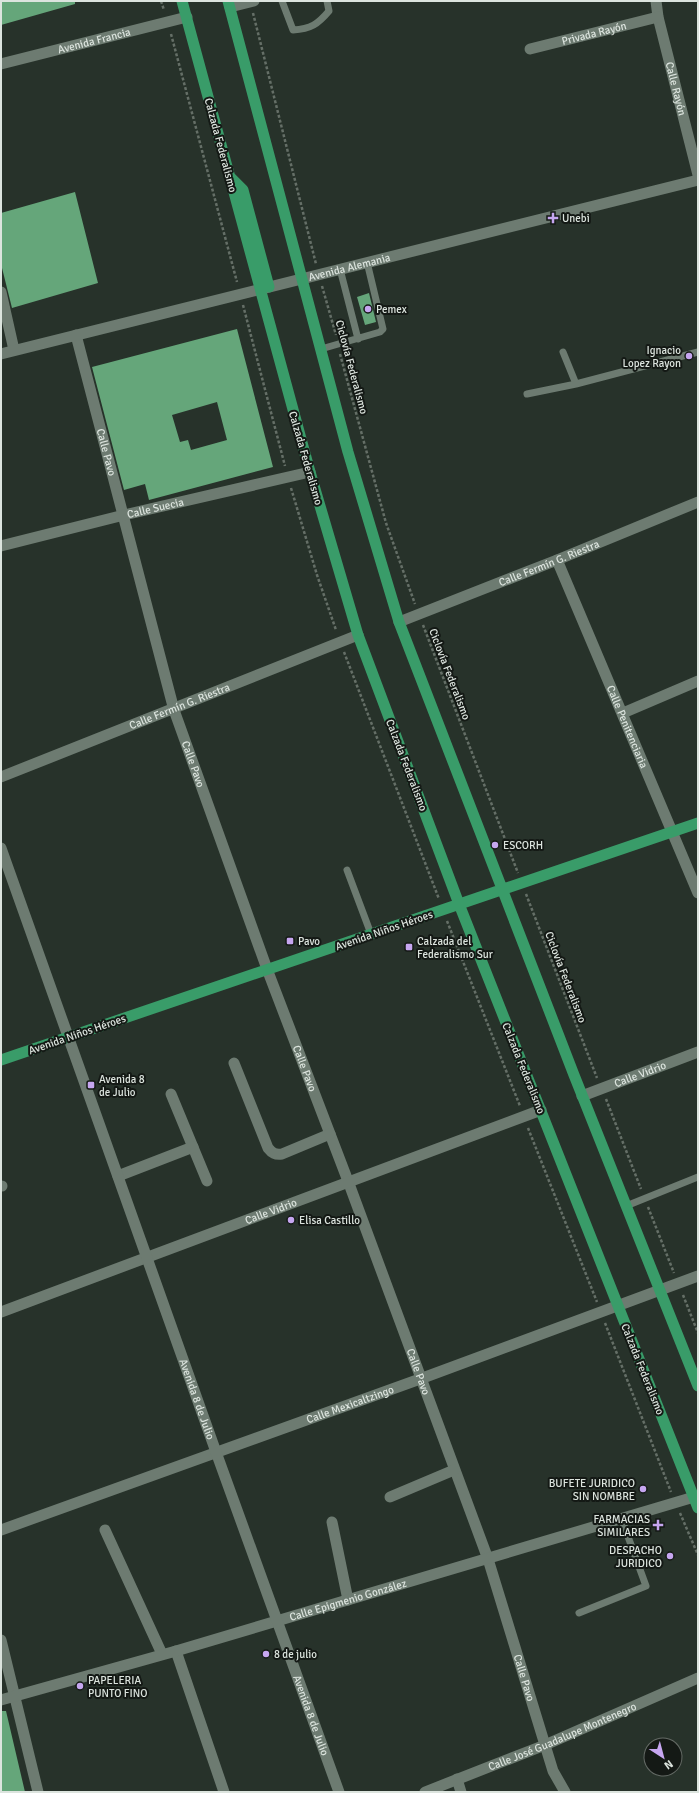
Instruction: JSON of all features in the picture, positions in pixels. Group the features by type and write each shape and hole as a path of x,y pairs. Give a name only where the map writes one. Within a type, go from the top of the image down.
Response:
{"main road":[{"name":"Calzada Federalismo","path":"182,1 230,177 264,288 310,472 358,635 459,904 696,1502"},
{"path":"229,4 348,452 399,622 582,1096 698,1386"},
{"name":"Avenida Niños Héroes","path":"1,1060 698,823"}],"street":[{"name":"Calle Rayón","path":"656,1 658,17 698,175"},
{"path":"229,4 252,2"},
{"name":"Avenida Francia","path":"1,64 187,17"},
{"name":"Privada Rayón","path":"530,49 658,17"},
{"name":"Avenida Alemania","path":"1,354 698,180"},
{"path":"1,292 14,350"},
{"name":"Calle Pavo","path":"76,335 174,710 267,969 348,1181 420,1379 488,1559 553,1771 565,1792"},
{"name":"Calle Suecia","path":"1,546 124,515 310,472"},
{"name":"Calle Fermín G. Riestra","path":"399,622 557,560 698,502"},
{"name":"Calle Penitenciaria","path":"557,560 698,893"},
{"name":"Calle Fermín G. Riestra","path":"1,777 174,710 358,635"},
{"path":"623,713 698,681"},
{"name":"Avenida 8 de Julio","path":"1,848 339,1792"},
{"name":"Calle Vidrio","path":"582,1096 698,1052"},
{"path":"234,1064 268,1148 271,1152 282,1154 330,1134"},
{"path":"171,1094 206,1181"},
{"name":"Calle Vidrio","path":"1,1312 541,1110"},
{"path":"118,1176 193,1147"},
{"name":"Calle Mexicaltzingo","path":"1,1530 420,1379 698,1276"},
{"path":"390,1498 454,1470"},
{"name":"Calle Epigmenio González","path":"1,1700 176,1651 622,1520 696,1502"},
{"path":"332,1522 348,1600"},
{"path":"105,1530 162,1654"},
{"path":"1,1640 38,1792"},
{"path":"176,1651 224,1792"},
{"name":"Calle José Guadalupe Montenegro","path":"425,1792 545,1745 698,1678"},
{"path":"457,1779 461,1792"}],"lane":[{"path":"282,1 293,30 306,29 320,22 329,11 327,1"},
{"path":"321,349 380,332 383,329 367,262"},
{"path":"340,269 358,339"},
{"path":"563,352 576,384"},
{"path":"527,394 576,384 698,352"},
{"path":"347,870 371,934"},
{"path":"626,1206 698,1177"},
{"path":"580,1613 646,1586 622,1520"}],"path":[{"name":"Ciclovía Federalismo","path":"252,2 319,274 386,523 419,614 522,883 698,1333"}],"building":[{"path":"1,1 75,1 75,4 1,25"},
{"path":"75,192 98,283 12,308 1,264 1,213"},
{"name":"Pemex","path":"369,293 376,322 365,325 357,297"},
{"path":"237,329 273,467 149,500 145,484 124,490 92,367","holes":["217,402 227,440 191,450 188,440 180,442 172,415"]},
{"path":"1,1711 6,1711 25,1792 1,1792"}],"place":[{"name":"Unebi","path":"553,218"},
{"name":"Pemex","path":"368,309"},
{"name":"Ignacio Lopez Rayon","path":"689,356"},
{"name":"ESCORH","path":"495,845"},
{"name":"Pavo","path":"290,941"},
{"name":"Calzada del Federalismo Sur","path":"409,947"},
{"name":"Avenida 8 de Julio","path":"91,1085"},
{"name":"Elisa Castillo","path":"291,1220"},
{"name":"BUFETE JURIDICO SIN NOMBRE","path":"643,1489"},
{"name":"FARMACIAS SIMILARES","path":"658,1525"},
{"name":"DESPACHO JURIDICO","path":"670,1556"},
{"name":"8 de julio","path":"266,1654"},
{"name":"PAPELERIA PUNTO FINO","path":"80,1686"}]}
